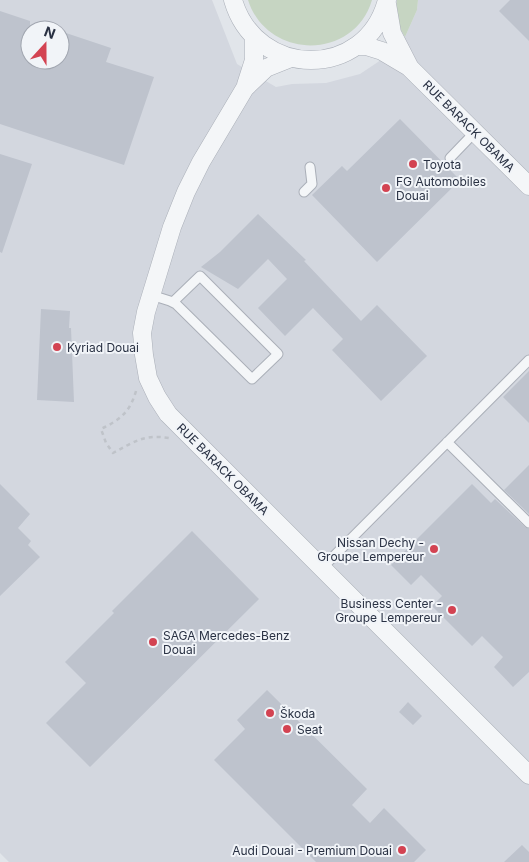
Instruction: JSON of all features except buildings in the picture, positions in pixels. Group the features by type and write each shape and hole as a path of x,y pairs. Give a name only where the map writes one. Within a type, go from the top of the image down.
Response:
{"street":[{"path":"233,0 240,18 254,37 268,49 291,58 309,61 321,60 356,46 366,38 377,23 387,0"},
{"name":"RUE BARACK OBAMA","path":"387,0 392,33 409,67"},
{"name":"RUE BARACK OBAMA","path":"254,37 254,60 245,88 201,162 172,227 143,324 142,345 148,378 156,397 176,421 529,775"},
{"name":"RUE BARACK OBAMA","path":"356,46 376,49 409,67 529,186"},
{"name":"RUE BARACK OBAMA","path":"245,88 266,68 291,58"}],"lane":[{"path":"450,158 475,132"},
{"path":"304,192 312,184 310,167"},
{"path":"151,295 173,302 252,379 278,354 200,276 173,302"},
{"path":"322,568 529,360"},
{"path":"448,442 529,523"}],"path":[{"path":"138,387 132,404 117,421 101,429 106,443 113,453 148,436 170,438"}],"shaded area":[{"path":"0,0 212,0 237,64 276,87 292,84 326,83 360,74 378,62 405,37 417,10 418,0 529,0 529,862 9,862 0,853"}],"green space":[{"path":"248,0 372,0 362,20 348,34 330,43 310,45 291,42 273,34 258,20"},
{"path":"397,0 418,0 417,10 405,37 394,18"}],"place":[{"name":"Toyota","path":"413,164"},
{"name":"FG Automobiles Douai","path":"386,188"},
{"name":"Kyriad Douai","path":"57,347"},
{"name":"Nissan Dechy - Groupe Lempereur","path":"434,549"},
{"name":"Business Center - Groupe Lempereur","path":"452,610"},
{"name":"SAGA Mercedes-Benz Douai","path":"153,642"},
{"name":"Škoda","path":"270,713"},
{"name":"Seat","path":"287,729"},
{"name":"Audi Douai - Premium Douai","path":"402,850"}]}
